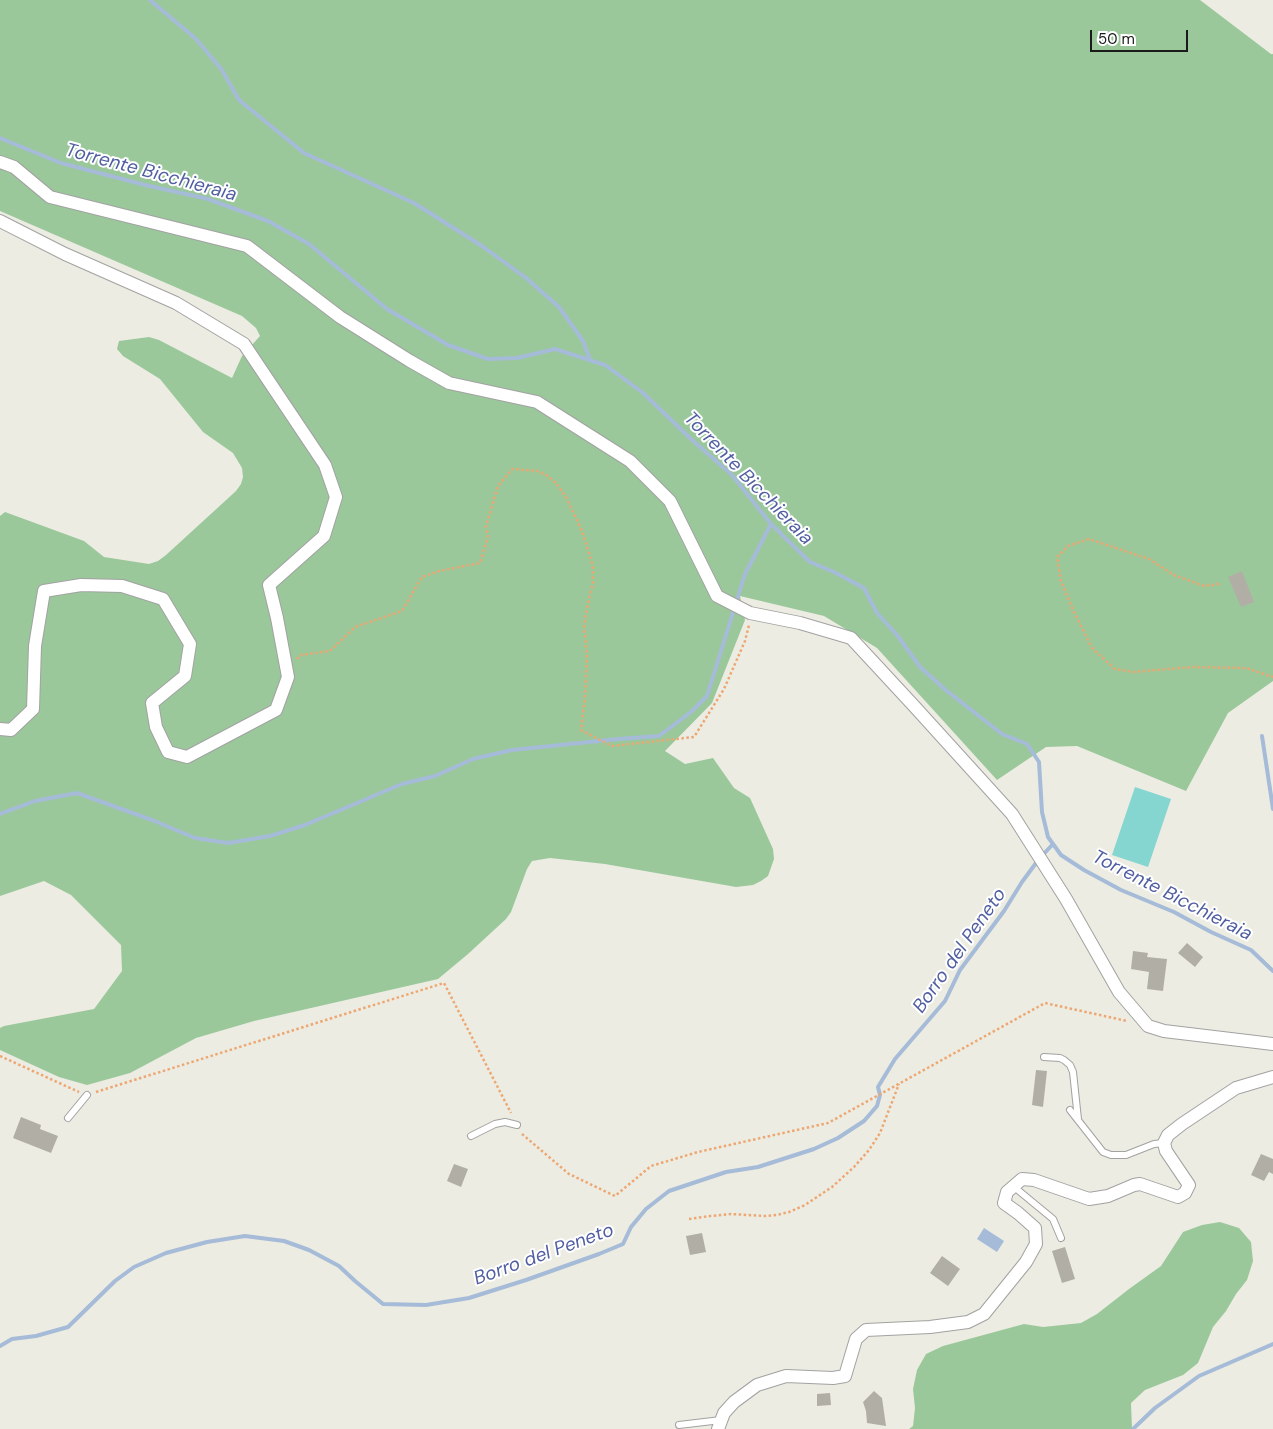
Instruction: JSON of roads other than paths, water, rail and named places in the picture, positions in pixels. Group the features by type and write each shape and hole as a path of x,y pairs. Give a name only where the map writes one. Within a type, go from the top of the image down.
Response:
{"street":[{"path":"0,162 14,167 50,197 247,246 340,317 449,384 537,402 630,461 670,501 717,596 750,613 800,623 850,638 1012,814 1066,900 1119,992 1148,1026 1164,1031 1273,1044"},
{"path":"0,221 64,254 176,303 244,344 325,465 336,497 324,536 269,585 278,618 288,677 276,710 187,758 168,752 156,727 152,703 185,676 190,644 163,599 122,586 81,585 44,591 35,646 33,709 11,730 0,729"},
{"path":"720,1425 724,1412 757,1385 786,1376 833,1378 844,1376 856,1339 866,1330 930,1328 968,1322 984,1314 1026,1262 1036,1244 1035,1228 1004,1203 1007,1192 1022,1179 1034,1180 1089,1199 1108,1196 1140,1184 1178,1197 1185,1193 1189,1185 1166,1151 1164,1143 1168,1135 1236,1088 1273,1077"}],"lane":[{"path":"1044,1057 1064,1060 1072,1068 1078,1120"},
{"path":"68,1118 87,1095"},
{"path":"1070,1110 1103,1152 1111,1155 1126,1155 1154,1144 1164,1143"},
{"path":"471,1136 495,1124 505,1122 517,1125"},
{"path":"1014,1186 1053,1219 1061,1238"},
{"path":"679,1425 720,1425"}],"waterway":[{"path":"150,0 196,39 222,70 239,100 304,153 414,203 482,246 526,278 559,307 583,341 590,360"},
{"name":"Torrente Bicchieraia","path":"0,138 61,163 208,199 268,221 309,244 387,309 448,345 488,359 517,358 555,349 605,365 642,392 732,475 771,524 810,562 864,588 877,613 897,635 921,668 1002,734 1027,744 1039,762 1042,812 1048,837 1061,855 1121,890 1174,912 1211,932 1251,950 1273,971"},
{"path":"0,814 35,801 77,793 195,838 228,843 270,836 305,825 402,784 435,776 473,759 512,750 659,736 691,712 707,696 745,574 771,524"},
{"path":"1262,736 1273,809"},
{"name":"Borro del Peneto","path":"0,1346 12,1339 36,1336 68,1327 115,1281 134,1267 166,1253 207,1242 245,1236 284,1241 309,1250 339,1266 383,1304 426,1305 469,1298 526,1280 623,1244 631,1227 646,1209 669,1191 726,1172 758,1167 814,1149 838,1138 864,1121 877,1106 880,1095 878,1087 895,1059 945,1001 960,970 1004,911 1022,882 1053,844"},
{"path":"1133,1429 1155,1408 1199,1376 1273,1344"}]}
